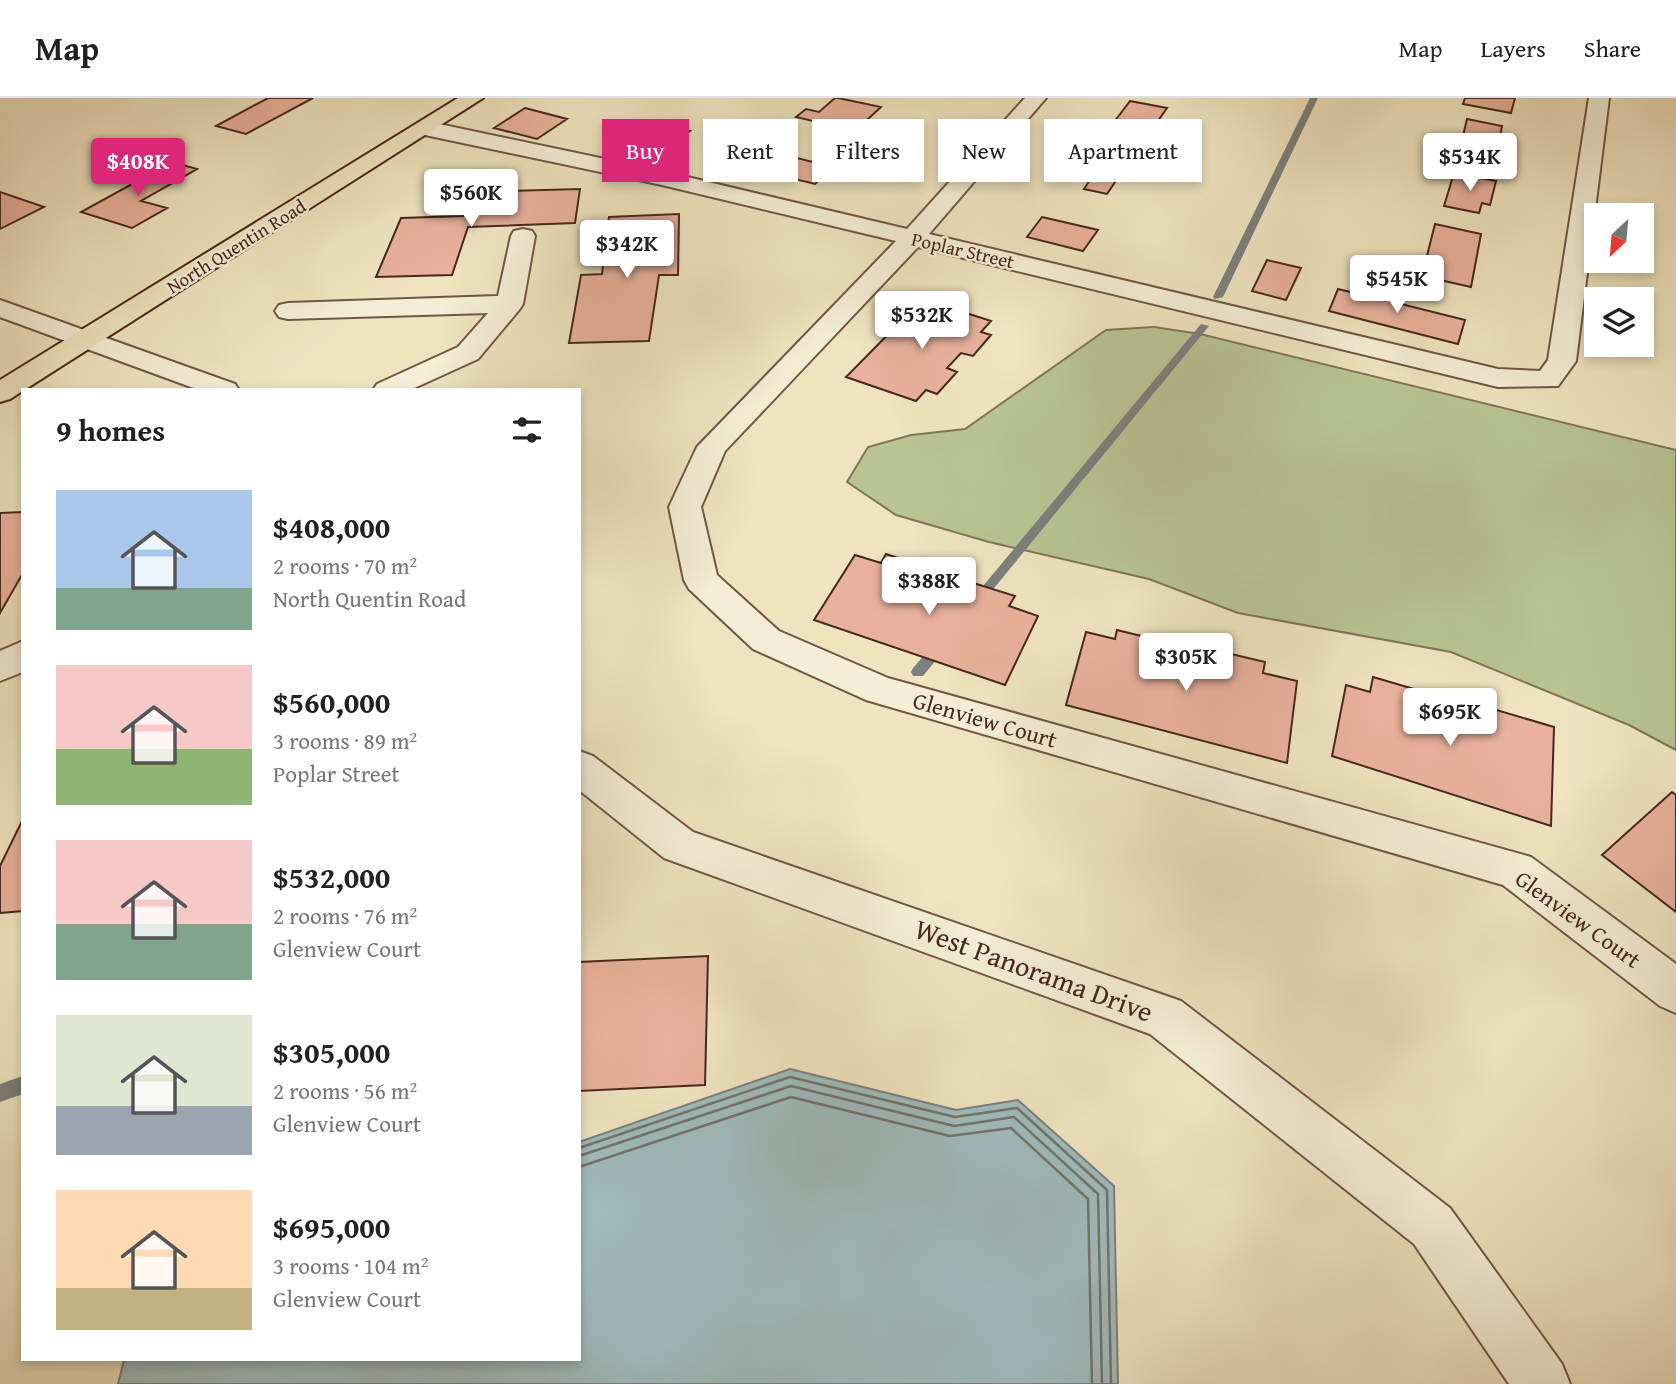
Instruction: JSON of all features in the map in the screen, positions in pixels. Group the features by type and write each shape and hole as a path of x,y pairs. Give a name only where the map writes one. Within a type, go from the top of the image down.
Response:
{"main road":[{"name":"North Quentin Road","path":"0,393 473,98"}],"street":[{"name":"Glenview Court","path":"1035,98 913,238 712,447 685,507 701,580 766,640 879,690 1516,870 1676,991"},
{"name":"Poplar Street","path":"425,128 662,178 1498,378 1548,380 1562,360 1600,98"},
{"path":"391,388 468,353 510,304 523,236"},
{"path":"288,311 510,304"},
{"path":"0,308 220,388"},
{"path":"0,667 21,656"},
{"name":"West Panorama Drive","path":"582,772 679,845 1165,1017 1432,1226 1542,1384"}],"green space":[{"path":"1154,327 1200,334 1676,450 1676,750 1629,725 1451,652 1238,613 1149,579 989,542 896,515 847,482 868,447 911,435 965,429 1106,330"}],"water":[{"path":"790,1069 956,1110 1018,1100 1114,1186 1118,1384 118,1384 124,1361 581,1361 581,1141"}],"building":[{"path":"268,98 313,98 246,134 216,126"},
{"path":"835,98 881,107 868,119 812,121 796,117 806,109 819,112"},
{"path":"1465,98 1515,98 1511,113 1463,104"},
{"path":"1130,101 1167,108 1159,119 1116,119"},
{"path":"525,108 567,119 537,139 494,128"},
{"path":"1467,119 1502,126 1495,163 1435,152 1440,136 1462,140"},
{"path":"798,158 812,162 812,182 817,182 815,184 798,180"},
{"path":"172,162 197,169 141,201 167,208 132,228 81,212"},
{"path":"1454,173 1496,181 1490,205 1482,203 1479,213 1444,206"},
{"path":"1089,182 1115,182 1107,194 1084,189"},
{"path":"580,189 575,223 468,227 452,275 376,277 401,218 463,216 473,192"},
{"path":"0,192 44,207 0,229"},
{"path":"679,214 678,275 659,275 649,341 569,343 581,275 602,274 609,217"},
{"path":"1042,217 1098,230 1083,251 1027,237"},
{"path":"1435,224 1481,234 1471,287 1422,276"},
{"path":"1267,260 1301,268 1286,300 1252,291"},
{"path":"1338,289 1371,297 1374,290 1399,296 1397,303 1465,320 1458,344 1329,311"},
{"path":"923,299 991,321 981,332 991,335 973,356 961,353 947,368 957,372 937,394 926,390 916,401 846,377"},
{"path":"21,512 21,576 0,613 0,513"},
{"path":"886,554 932,569 927,579 962,591 967,581 1015,596 1009,606 1038,616 1005,685 814,620 855,555 881,563"},
{"path":"1117,630 1210,653 1210,649 1265,662 1263,673 1297,681 1287,763 1066,705 1086,632 1115,639"},
{"path":"1373,677 1431,694 1430,703 1472,716 1473,703 1554,727 1551,826 1332,756 1346,685 1370,692"},
{"path":"1672,792 1676,795 1676,912 1602,855"},
{"path":"21,823 21,911 0,913 0,866"},
{"path":"708,956 705,1085 581,1091 581,962"}],"waterway":[{"path":"1218,297 1314,98"},
{"path":"977,601 1204,326"},
{"path":"918,672 940,646"},
{"path":"0,1093 20,1086"}]}
